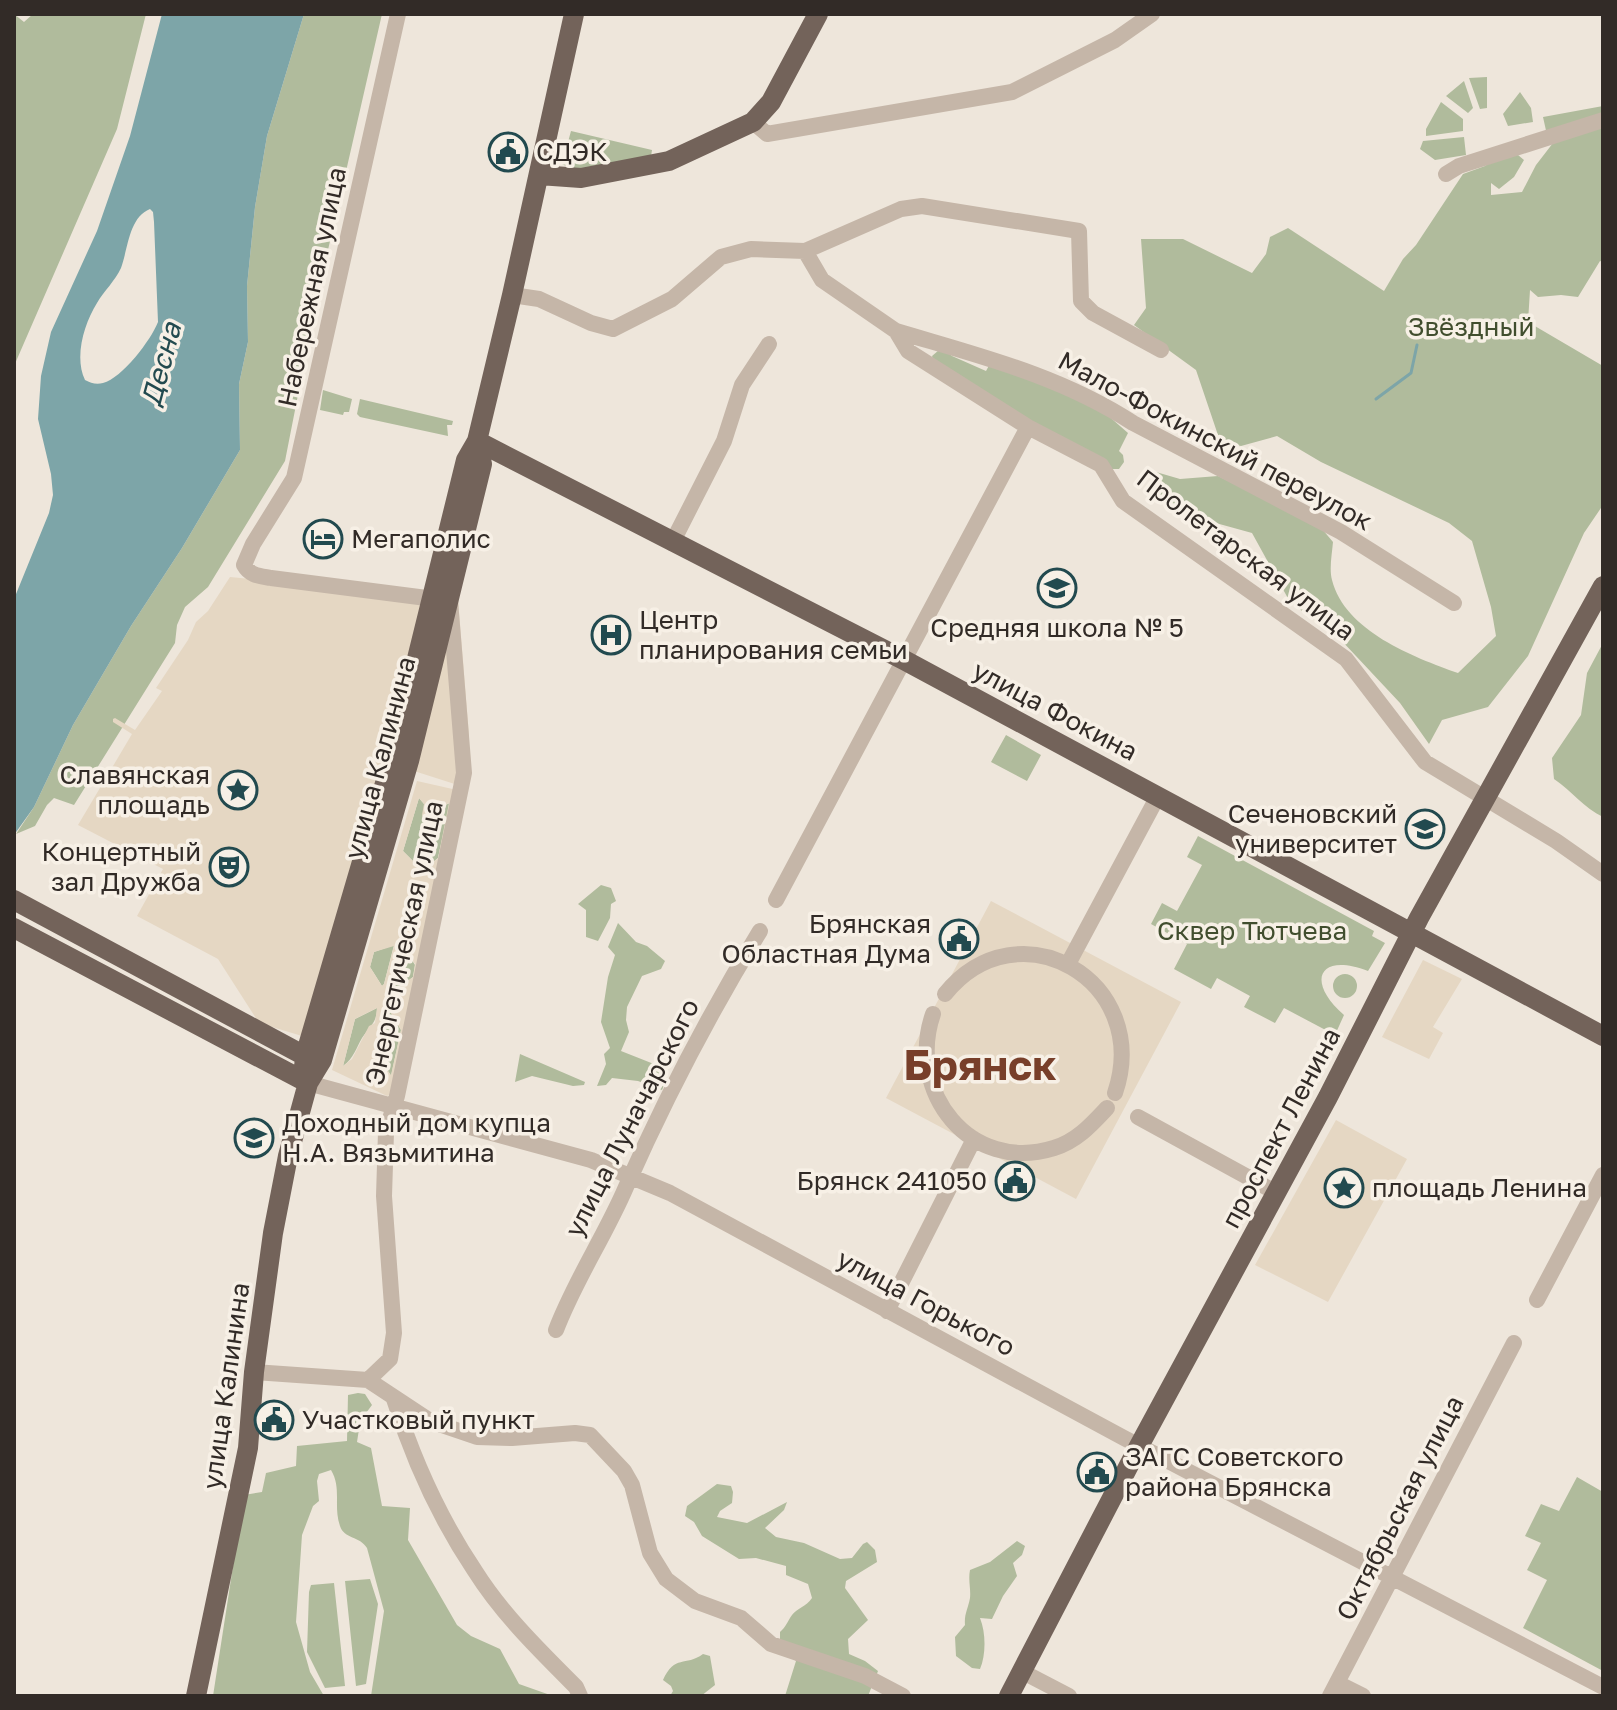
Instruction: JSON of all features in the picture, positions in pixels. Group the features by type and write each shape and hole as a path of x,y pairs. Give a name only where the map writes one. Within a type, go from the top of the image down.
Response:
{"main road":[{"name":"улица Калинина","path":"308,1083 305,1056 482,464 477,441 574,14"},
{"path":"539,175 581,178 669,161 753,122 771,102 818,14"},
{"name":"улица Фокина","path":"477,441 904,660 1603,1036"},
{"name":"проспект Ленина","path":"1009,1696 1139,1446 1277,1193 1410,934 1603,586"},
{"name":"улица Калинина","path":"196,1696 248,1448 254,1372 273,1233 288,1156 308,1083 322,1060 409,761 442,600"},
{"path":"14,900 305,1056"},
{"name":"улица Горького","path":"14,928 308,1083"}],"street":[{"name":"Набережная улица","path":"398,14 294,478 245,558 247,571 255,575 442,600"},
{"path":"753,122 767,134 1012,92 1115,40 1152,14"},
{"path":"1446,174 1459,166 1603,120"},
{"path":"512,295 539,299 591,323 613,329 672,299 721,257 751,249 805,251 901,209 922,206 1079,231 1081,301 1093,313 1161,350"},
{"name":"Пролетарская улица","path":"805,251 822,280 896,331 908,351 1028,427 1101,465 1123,501 1346,659 1425,762 1556,841 1603,874"},
{"name":"Мало-Фокинский переулок","path":"896,331 1048,377 1104,404 1133,423 1341,532 1454,603"},
{"path":"672,543 724,441 742,385 769,344"},
{"path":"776,900 1028,427"},
{"name":"Энергетическая улица","path":"368,1380 390,1359 394,1333 384,1196 386,1132 464,773 442,600"},
{"path":"1068,964 1158,796"},
{"name":"улица Луначарского","path":"556,1330 570,1295 696,1041 760,931"},
{"path":"933,1014 925,1044 927,1076 940,1106 961,1130 988,1146 1021,1152 1055,1148 1085,1132 1111,1100 1121,1077 1123,1043 1114,1011 1095,983 1068,964 1037,955 1005,956 975,967 945,994"},
{"name":"улица Горького","path":"308,1083 591,1160 670,1193 1139,1446 1603,1687"},
{"path":"1138,1117 1277,1193"},
{"path":"887,1311 974,1139"},
{"path":"1537,1300 1603,1175"},
{"name":"Октябрьская улица","path":"1334,1690 1514,1343"},
{"path":"254,1372 368,1380 430,1421 477,1437 590,1435 624,1471 632,1485 650,1553 666,1579 695,1601 741,1618 771,1644 865,1676 903,1696"},
{"path":"394,1399 405,1434 444,1519 476,1573 515,1623 576,1687 580,1696"},
{"path":"1021,1671 1069,1696"},
{"path":"1334,1690 1363,1696"}],"green space":[{"path":"14,14 24,22 33,14 146,14 117,129 14,366"},
{"path":"304,14 382,14 317,298 285,461 208,587 185,607 177,625 175,643 74,805 54,798 35,826 16,834 34,807 73,725 240,450 239,384 248,342 247,286 255,207 267,136"},
{"path":"1487,77 1487,108 1480,109 1469,78"},
{"path":"1464,81 1473,108 1468,113 1446,96"},
{"path":"1520,92 1531,108 1533,122 1508,126 1503,114"},
{"path":"1441,102 1463,119 1463,131 1426,136 1426,129"},
{"path":"1603,106 1603,116 1547,135 1543,117"},
{"name":"Звёздный","path":"1603,124 1603,262 1600,261 1578,297 1538,297 1530,290 1528,322 1603,366 1603,505 1584,533 1528,656 1488,707 1442,720 1429,744 1400,703 1341,640 1290,602 1252,533 1194,517 1154,490 1156,472 1180,479 1218,476 1317,523 1333,542 1332,580 1339,598 1351,614 1383,640 1458,673 1496,636 1472,541 1449,523 1321,462 1277,436 1241,446 1220,441 1196,370 1134,325 1146,308 1141,239 1183,239 1252,273 1266,254 1270,237 1288,228 1384,291 1463,174 1485,166 1497,157 1518,155 1524,160 1514,177 1499,189 1491,183 1491,195 1522,192 1536,165 1553,143"},
{"path":"571,131 652,150 650,163 578,172 562,164"},
{"path":"1464,137 1466,155 1435,160 1420,149 1423,141"},
{"path":"939,350 945,350 986,371 991,362 1096,405 1128,433 1119,451 1124,462 1119,469 1112,469 935,365 932,356"},
{"path":"323,390 352,399 349,412 343,415 320,410"},
{"path":"360,399 453,421 452,425 447,425 448,436 360,417 357,414"},
{"path":"1603,643 1603,817 1554,779 1552,758 1581,715 1587,673"},
{"path":"1006,735 1041,755 1027,781 991,762"},
{"path":"419,798 424,804 425,820 413,861 403,851"},
{"path":"450,803 438,858 427,867 424,865 435,822 439,820 443,806"},
{"name":"Сквер Тютчева","path":"1198,836 1374,931 1372,936 1385,943 1368,971 1338,965 1323,973 1324,991 1344,1015 1335,1035 1284,1008 1275,1023 1244,1007 1250,996 1217,978 1211,989 1174,969 1187,944 1151,924 1162,903 1177,911 1202,865 1187,857"},
{"path":"601,885 611,888 616,901 611,904 610,918 598,941 586,937 586,910 578,904"},
{"path":"408,889 400,920 396,922 387,909 391,894"},
{"path":"618,923 636,942 647,946 665,961 661,969 642,976 627,1007 629,1032 621,1051 664,1068 667,1078 662,1090 638,1081 612,1078 606,1085 597,1086 606,1064 604,1054 610,1048 601,1022 615,955 608,947"},
{"path":"394,945 382,986 370,967 374,952"},
{"path":"403,946 415,965 413,977 397,989 392,986"},
{"path":"1345,974 1354,977 1357,986 1354,995 1345,998 1336,995 1333,986 1336,977"},
{"path":"377,1008 374,1021 343,1066 355,1019"},
{"path":"390,1010 401,1030 391,1076 386,1064 384,1025 386,1012"},
{"path":"520,1054 585,1082 584,1085 573,1086 532,1076 515,1082"},
{"path":"365,1394 372,1405 363,1417 364,1424 359,1429 357,1442 371,1448 382,1506 410,1508 408,1540 457,1625 471,1636 500,1649 519,1684 553,1696 371,1696 384,1611 367,1548 340,1526 336,1484 331,1470 319,1474 319,1501 313,1506 302,1535 296,1622 310,1672 324,1696 213,1696 244,1495 262,1492 266,1473 296,1466 297,1446 347,1441 348,1395"},
{"path":"1577,1477 1603,1492 1603,1671 1523,1628 1547,1580 1527,1570 1541,1543 1525,1536 1541,1504 1559,1511"},
{"path":"717,1484 731,1486 733,1492 732,1503 717,1517 747,1523 787,1502 784,1510 765,1528 776,1537 804,1543 840,1559 852,1558 867,1542 875,1550 877,1562 846,1581 845,1588 868,1620 848,1639 849,1654 878,1671 868,1696 785,1696 796,1661 780,1641 780,1632 794,1613 812,1598 808,1584 786,1575 786,1566 756,1558 739,1559 702,1536 694,1522 685,1516 687,1506"},
{"path":"1017,1541 1025,1546 1022,1555 1013,1563 1017,1576 992,1619 980,1618 984,1637 983,1657 980,1669 972,1668 956,1656 955,1637 965,1625 970,1598 970,1570 990,1562"},
{"path":"370,1579 378,1604 366,1684 356,1686 345,1581"},
{"path":"334,1583 345,1686 325,1688 307,1652 309,1592 311,1585"},
{"path":"703,1654 710,1656 715,1685 701,1696 670,1696 673,1691 671,1686 663,1680 667,1672 676,1664"}],"shaded area":[{"name":"Славянская площадь","path":"230,577 458,599 469,735 464,787 386,762 302,1036 259,1023 218,959 137,916 163,869 78,825 132,734 113,719 135,730 162,691 156,688 188,640 196,622 208,611"},
{"path":"417,781 457,790 391,1094 387,1096 332,1070","holes":["419,798 424,804 422,815 425,820 413,861 403,851","449,803 438,858 427,867 424,865 435,822 439,820 443,806","394,946 382,986 370,967 374,952","403,947 415,964 413,977 397,989 393,986","377,1008 375,1023 369,1026 352,1059 343,1066 355,1019","389,1010 401,1030 391,1075 385,1067 387,1043 383,1023"]},
{"path":"991,901 1181,1002 1076,1199 886,1098"},
{"path":"1423,960 1462,979 1433,1027 1443,1033 1429,1059 1382,1037"},
{"name":"площадь Ленина","path":"1336,1120 1407,1159 1328,1302 1255,1265"}],"water":[{"name":"Десна","path":"162,14 304,14 267,136 255,207 247,286 248,342 239,384 240,450 131,626 73,725 34,807 14,835 14,599 49,513 53,495 38,419 41,376 51,332 97,231 130,136","holes":["150,209 153,212 158,322 143,348 119,374 103,383 89,382 85,380 80,361 88,321 121,268 133,226 143,213"]}],"waterway":[{"path":"1376,399 1411,373 1417,345"}],"place":[{"name":"СДЭК","path":"508,152"},
{"name":"Мегаполис","path":"323,539"},
{"name":"Средняя школа № 5","path":"1057,588"},
{"name":"Центр планирования семьи","path":"611,635"},
{"name":"Славянская площадь","path":"238,790"},
{"name":"Сеченовский университет","path":"1425,829"},
{"name":"Концертный зал Дружба","path":"229,867"},
{"name":"Брянская Областная Дума","path":"959,939"},
{"name":"Доходный дом купца Н.А. Вязьмитина","path":"254,1138"},
{"name":"Брянск 241050","path":"1015,1181"},
{"name":"площадь Ленина","path":"1344,1188"},
{"name":"Участковый пункт","path":"274,1420"},
{"name":"ЗАГС Советского района Брянска","path":"1097,1472"}],"district":[{"name":"Брянск","path":"980,1065"}]}
